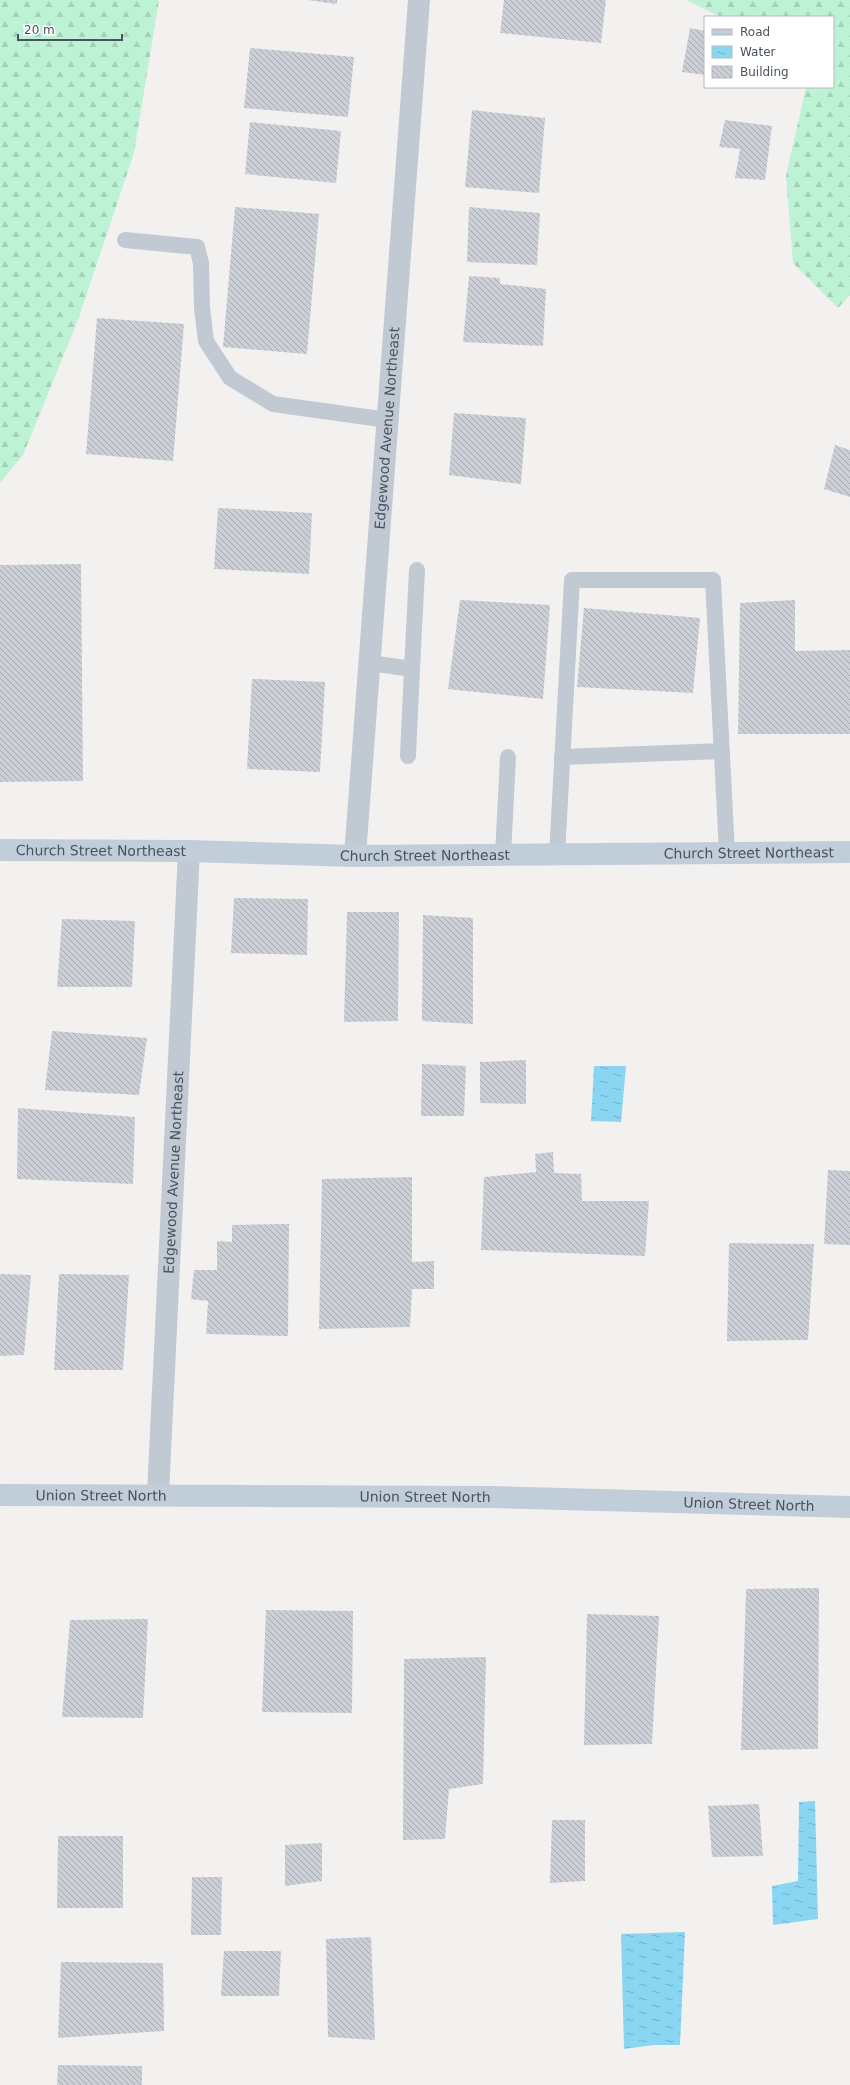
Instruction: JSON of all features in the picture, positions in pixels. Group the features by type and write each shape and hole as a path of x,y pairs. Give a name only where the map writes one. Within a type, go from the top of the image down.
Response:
{"main road":[{"name":"Church Street Northeast","path":"0,850 189,851 355,856 850,852"},
{"name":"Union Street North","path":"0,1495 158,1494 492,1498 850,1507"}],"street":[{"name":"Edgewood Avenue Northeast","path":"355,856 419,0"},
{"name":"Edgewood Avenue Northeast","path":"158,1494 189,851"}],"lane":[{"path":"126,240 197,247 201,263 202,308 206,341 230,378 273,404 388,420"},
{"path":"408,756 417,570"},
{"path":"557,855 572,580 713,580 727,853"},
{"path":"370,663 412,669"},
{"path":"562,757 722,751"},
{"path":"504,855 508,757"}],"green space":[{"path":"0,0 159,0 134,153 78,320 23,455 0,483"},
{"path":"686,0 850,0 850,295 838,308 793,263 786,176 806,88 834,88 834,16 719,16"}],"water":[{"path":"594,1066 626,1066 621,1122 591,1121"},
{"path":"815,1801 818,1919 773,1925 772,1886 798,1881 799,1802"},
{"path":"685,1932 680,2045 654,2045 624,2049 621,1934"}],"building":[{"path":"307,0 337,0 337,4"},
{"path":"504,0 606,0 601,43 500,33"},
{"path":"690,28 704,31 704,75 682,72"},
{"path":"250,48 354,57 348,117 244,108"},
{"path":"472,110 545,118 539,193 465,187"},
{"path":"725,120 772,126 765,180 735,178 740,149 719,147"},
{"path":"250,122 341,131 336,183 245,174"},
{"path":"235,207 319,214 307,354 223,347"},
{"path":"469,207 540,213 537,265 467,262"},
{"path":"469,276 500,278 500,284 546,289 543,346 463,342"},
{"path":"97,318 184,324 173,461 86,454"},
{"path":"454,413 526,418 521,484 449,475"},
{"path":"835,445 850,450 850,497 824,489"},
{"path":"218,508 312,513 309,574 214,569"},
{"path":"81,564 83,781 0,782 0,565"},
{"path":"460,600 550,605 543,699 448,689"},
{"path":"795,600 795,651 850,650 850,734 738,734 740,603"},
{"path":"584,608 700,618 693,693 577,687"},
{"path":"252,679 325,682 320,772 247,769"},
{"path":"234,898 308,899 307,955 231,953"},
{"path":"347,912 399,912 398,1021 344,1022"},
{"path":"423,915 473,918 473,1024 422,1021"},
{"path":"62,919 135,921 132,987 57,987"},
{"path":"52,1031 147,1038 139,1095 45,1090"},
{"path":"526,1060 526,1104 480,1103 480,1062"},
{"path":"422,1064 466,1066 464,1116 421,1116"},
{"path":"18,1108 135,1117 133,1184 17,1179"},
{"path":"553,1152 554,1173 581,1174 582,1201 649,1201 645,1256 481,1250 484,1177 536,1172 535,1154"},
{"path":"828,1170 850,1171 850,1245 824,1244"},
{"path":"412,1177 412,1262 434,1261 434,1289 412,1289 410,1327 319,1329 322,1179"},
{"path":"289,1224 288,1336 206,1334 208,1301 191,1299 194,1270 217,1270 217,1241 232,1242 232,1225"},
{"path":"729,1243 814,1244 808,1340 727,1341"},
{"path":"0,1274 31,1275 24,1355 0,1356"},
{"path":"59,1274 129,1275 123,1370 54,1370"},
{"path":"819,1588 818,1749 741,1750 746,1589"},
{"path":"266,1610 353,1611 352,1713 262,1712"},
{"path":"587,1614 659,1616 652,1744 584,1745"},
{"path":"148,1619 143,1718 62,1717 70,1620"},
{"path":"486,1657 483,1784 449,1789 445,1839 403,1840 404,1659"},
{"path":"759,1804 763,1856 712,1857 708,1806"},
{"path":"552,1820 585,1820 585,1881 550,1883"},
{"path":"58,1836 123,1836 123,1908 57,1908"},
{"path":"322,1843 322,1881 285,1886 285,1845"},
{"path":"192,1877 222,1877 221,1935 191,1935"},
{"path":"371,1937 375,2040 328,2037 326,1939"},
{"path":"224,1951 281,1951 279,1996 221,1996"},
{"path":"61,1962 163,1963 164,2031 58,2038"},
{"path":"58,2065 142,2066 142,2085 57,2085"}]}
